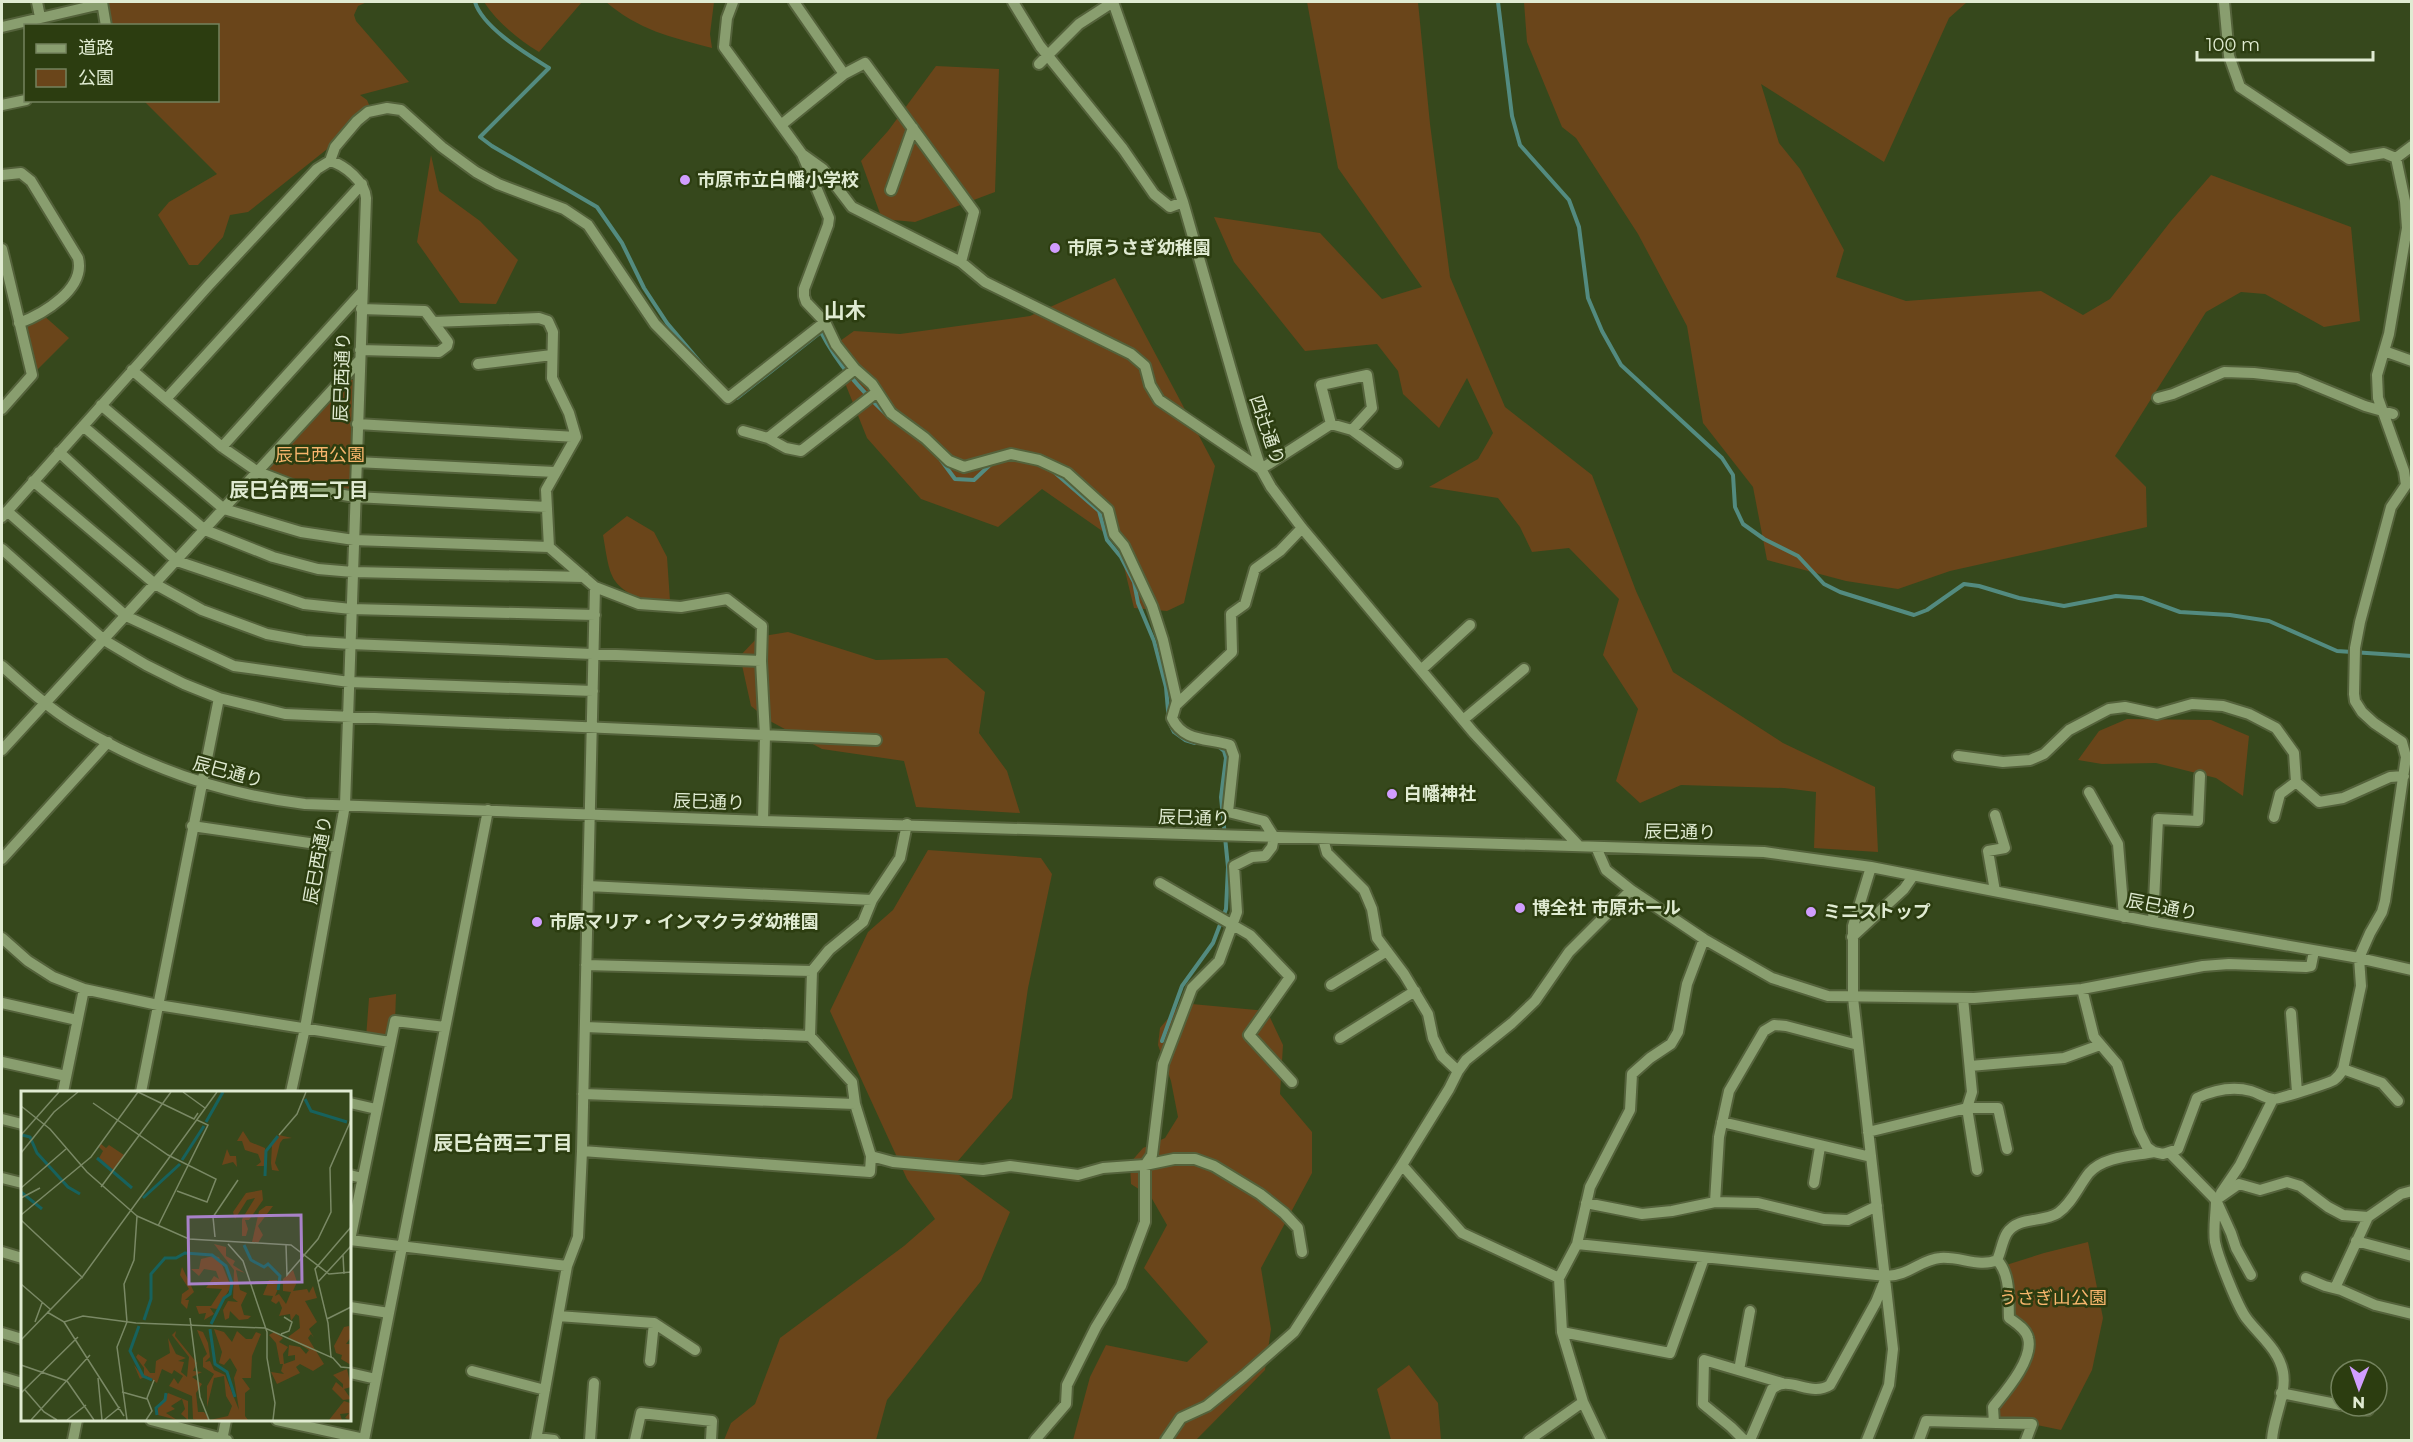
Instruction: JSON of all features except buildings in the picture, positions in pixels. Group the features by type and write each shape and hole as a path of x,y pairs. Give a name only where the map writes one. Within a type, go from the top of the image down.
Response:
{"street":[{"path":"36,2 40,17"},
{"path":"2,27 102,2 106,24"},
{"path":"733,2 727,18 724,47 801,154 829,218 804,296 825,322 836,345 855,369 872,384 891,412 925,438 949,461 964,467 1011,454 1039,460 1067,473 1108,510 1114,534 1124,546 1152,606 1163,640 1177,701 1172,718 1175,726 1194,739 1214,740 1230,745 1234,756 1228,812 1264,821 1274,837 1272,847 1264,856 1252,857 1234,866 1237,912 1233,924 1219,961 1191,988 1163,1065 1152,1155 1145,1165 1145,1222 1121,1286 1096,1327 1066,1385 1066,1404 1035,1440"},
{"path":"794,2 844,74"},
{"path":"1013,2 1047,55 1123,148 1154,194 1170,207 1183,202"},
{"path":"1040,64 1079,24 1113,2"},
{"name":"四辻通り","path":"1113,2 1183,202 1261,469 1271,487 1302,528 1463,720 1578,845"},
{"path":"2224,2 2229,56 2240,87 2349,159 2384,153 2396,158"},
{"path":"781,125 844,74 865,63 974,212 961,262"},
{"path":"2,105 24,100"},
{"path":"593,691 349,682 234,666 126,616 4,514 132,370 317,169 330,161 335,147 357,121 368,112 387,108 401,110 442,147 476,172 498,184 564,210 588,225 655,324 728,398 825,322"},
{"path":"891,190 913,128"},
{"path":"2396,158 2412,146"},
{"path":"801,154 823,169 852,207 961,262 985,282 1131,354 1145,366 1150,385 1159,400 1261,469 1331,423"},
{"path":"1577,1244 1886,1276 1899,1275 1938,1257 1989,1263 1997,1260 2007,1233 2022,1222 2055,1215 2066,1206 2091,1172 2103,1162 2154,1152 2170,1153 2178,1149 2197,1098 2217,1090 2237,1089 2251,1091 2273,1100 2281,1099 2336,1079 2343,1069 2361,986 2359,958 2385,901 2406,757 2402,742 2362,712 2355,701 2354,694 2355,648 2360,622 2391,507 2409,486 2382,410 2377,375 2398,288 2407,228 2406,201 2396,158"},
{"path":"166,399 362,184 337,163 330,161"},
{"path":"2,175 21,173 31,181 80,265 80,272 66,294 42,314 19,323"},
{"name":"辰巳西通り","path":"293,1091 345,805 366,198 362,184"},
{"path":"2,249 32,375 2,409"},
{"path":"222,447 362,292"},
{"path":"2,750 224,510 360,356 444,350 447,346 448,342 425,311 361,309"},
{"path":"433,322 539,318 548,321 553,332 552,378 569,413 576,437 546,490 549,547"},
{"path":"2384,351 2412,361"},
{"path":"478,364 552,355"},
{"path":"768,438 855,369"},
{"path":"132,370 222,447 258,472 297,487 355,497 547,507"},
{"path":"2158,398 2224,372 2254,373 2297,378 2365,406 2393,414"},
{"path":"1331,423 1322,385 1367,375 1372,408 1352,430"},
{"path":"743,431 768,438 786,448 801,451 877,392"},
{"path":"101,405 224,510 301,532 354,540 549,547 595,587 639,604 681,607 727,599 762,626 761,661 765,735 763,821"},
{"path":"1331,423 1352,430 1397,463"},
{"path":"357,424 576,437"},
{"path":"82,426 205,530 273,557 318,569 353,572 584,577"},
{"path":"59,453 177,561 304,604 351,609 595,615"},
{"path":"356,462 555,472"},
{"path":"33,481 155,584 202,610 267,634 305,641 350,644 761,661"},
{"path":"1176,705 1232,652 1231,614 1245,604 1255,570 1280,551 1302,528"},
{"path":"2,549 104,640 165,675 219,698 285,714 876,740"},
{"path":"554,1440 536,1439 567,1266 578,1237 595,587"},
{"path":"1421,670 1470,625"},
{"name":"辰巳通り","path":"2,666 46,704 108,742 173,774 269,799 345,805 763,821 1764,852 1871,867 2153,922 2359,958 2412,970"},
{"path":"1463,720 1524,669"},
{"path":"141,1091 219,698"},
{"path":"1958,756 2003,762 2030,760 2044,754 2069,730 2109,709 2125,707 2157,714 2192,704 2223,706 2249,714 2276,728 2294,753 2296,782 2319,802 2343,798 2390,777 2404,776"},
{"path":"2,859 108,742"},
{"path":"2153,922 2158,819 2198,821 2200,776"},
{"path":"2274,817 2280,794 2296,782"},
{"path":"2089,792 2118,844 2124,916"},
{"path":"285,1421 364,1440 488,810"},
{"path":"1995,815 2005,848 1988,851 1995,891"},
{"path":"582,1151 870,1172 871,1156 855,1104 852,1082 810,1036 812,971 828,950 863,922 872,900 900,858 907,824"},
{"path":"192,826 338,846"},
{"path":"1323,839 1327,853 1364,890 1372,909 1377,938 1428,1014 1433,1038 1442,1056 1458,1071"},
{"path":"1596,847 1606,870 1630,890 1704,939 1772,978 1827,996 1963,998 2082,989 2203,966 2229,964 2306,967 2311,966 2314,951"},
{"path":"1867,1440 1889,1385 1892,1365 1886,1276 1853,998 1853,926 1871,867"},
{"path":"1852,937 1904,890 1913,876"},
{"path":"1160,883 1250,935 1290,977 1249,1035 1292,1082"},
{"path":"588,886 872,900"},
{"path":"1166,1440 1181,1418 1207,1406 1294,1332 1402,1165 1466,1060 1535,1001 1569,952 1630,890"},
{"path":"2,938 28,961 53,976 84,989 158,1005 390,1042"},
{"path":"1602,1440 1583,1402 1562,1332 1559,1278 1577,1244 1590,1187 1630,1110 1632,1074 1671,1044 1678,1032 1688,984 1704,939"},
{"path":"1331,985 1387,951"},
{"path":"586,965 812,971"},
{"path":"63,1091 84,989"},
{"path":"2082,989 2089,1025 2094,1037 2116,1064 2139,1131 2147,1147 2154,1152"},
{"path":"1340,1038 1414,991"},
{"path":"1963,998 1972,1092 1967,1108 1977,1170"},
{"path":"2,1003 77,1020"},
{"path":"2291,1013 2297,1092"},
{"path":"351,1235 395,1021 446,1027"},
{"path":"1715,1202 1719,1137 1729,1091 1764,1031 1774,1025 1858,1045"},
{"path":"585,1028 810,1036"},
{"path":"1970,1066 2064,1058 2100,1045"},
{"path":"2,1062 66,1076"},
{"path":"2343,1069 2382,1083 2398,1101"},
{"path":"583,1094 855,1104"},
{"path":"2272,1440 2283,1373 2277,1355 2261,1333 2246,1318 2215,1241 2216,1200 2240,1165 2273,1100"},
{"path":"351,1103 376,1108"},
{"path":"1868,1132 1967,1108 1993,1107 2000,1110 2007,1149"},
{"path":"2,1119 21,1124"},
{"path":"1722,1122 1820,1147 1871,1157"},
{"path":"1815,1183 1820,1147"},
{"path":"2170,1153 2216,1200 2236,1248 2251,1275"},
{"path":"871,1156 904,1163 983,1170 1010,1166 1078,1175 1103,1168 1145,1165 1174,1159 1195,1159 1214,1166 1260,1194 1284,1214 1298,1228 1302,1252"},
{"path":"1402,1165 1462,1233 1559,1278"},
{"path":"351,1175 362,1178"},
{"path":"2,1178 21,1183"},
{"path":"2216,1200 2239,1184 2260,1190 2287,1182 2300,1186 2343,1215 2368,1217"},
{"path":"2335,1288 2368,1217 2401,1194 2412,1191"},
{"path":"1586,1203 1642,1214 1672,1211 1715,1202 1758,1203 1824,1219 1848,1220 1877,1206"},
{"path":"351,1240 567,1266"},
{"path":"2356,1241 2412,1256"},
{"path":"2,1252 21,1258"},
{"path":"1562,1332 1670,1353 1704,1258"},
{"path":"1994,1423 1993,1407 2013,1381 2028,1352 2028,1337 2020,1326 2009,1318 2007,1283 2003,1266 1997,1260"},
{"path":"1744,1440 1703,1404 1704,1360 1808,1390 1823,1390 1830,1385 1876,1302 1886,1276"},
{"path":"2306,1278 2374,1305 2412,1314"},
{"path":"351,1307 389,1312"},
{"path":"1739,1370 1750,1311"},
{"path":"558,1316 654,1323 694,1350"},
{"path":"650,1361 654,1323"},
{"path":"2,1333 21,1339"},
{"path":"472,1371 545,1390"},
{"path":"351,1373 376,1379"},
{"path":"2,1377 21,1383"},
{"path":"590,1440 594,1383"},
{"path":"1750,1440 1772,1389 1782,1383"},
{"path":"2281,1393 2329,1403"},
{"path":"1529,1440 1583,1402"},
{"path":"635,1440 641,1413 712,1421 711,1440"},
{"path":"73,1440 77,1421"},
{"path":"158,1421 224,1440 226,1421"},
{"path":"1919,1440 1926,1421 2032,1424 2026,1440"}],"green space":[{"path":"106,2 367,2 358,6 354,15 356,21 409,82 360,95 367,100 370,107 331,146 248,212 230,215 223,237 198,265 189,265 158,215 169,202 217,174 145,102 219,102 219,24 108,24"},
{"path":"484,2 582,2 539,52 508,30"},
{"path":"606,2 714,2 710,34 712,48 643,26 618,12"},
{"path":"1307,2 1418,2 1430,124 1450,277 1505,407 1592,475 1636,591 1673,672 1783,743 1875,787 1878,852 1814,848 1816,792 1784,788 1681,785 1640,803 1616,781 1638,709 1603,655 1619,599 1569,548 1532,552 1520,527 1498,498 1429,487 1478,459 1493,433 1467,378 1439,428 1403,394 1398,371 1377,344 1305,351 1234,262 1214,217 1320,233 1382,299 1422,287 1338,168"},
{"path":"1524,2 1967,2 1949,18 1884,162 1761,84 1779,143 1800,169 1844,250 1836,277 1906,301 2041,291 2083,315 2110,299 2171,221 2211,175 2351,227 2360,321 2324,327 2265,294 2241,292 2206,312 2115,456 2146,487 2147,527 1950,571 1898,589 1846,581 1767,560 1753,487 1703,423 1687,326 1638,234 1576,138 1562,127 1527,42"},
{"path":"936,66 999,69 995,192 915,222 882,219 861,161 888,131"},
{"path":"431,155 439,191 480,221 518,260 496,304 460,303 417,242"},
{"path":"1115,278 1215,466 1184,603 1167,611 1134,608 1118,542 1042,489 998,527 921,499 867,438 845,383 840,341 854,331 900,334 1030,316"},
{"path":"42,314 69,338 32,375 19,323"},
{"name":"辰巳西公園","path":"349,379 353,380 351,487 346,491 312,486 270,472 268,466"},
{"path":"627,516 654,532 667,557 670,601 653,606 628,592 614,580 603,535"},
{"path":"788,632 876,660 947,658 985,692 979,733 1007,771 1020,813 916,807 904,761 822,749 768,720 751,706 740,656 758,637"},
{"path":"2127,719 2211,720 2249,736 2243,796 2216,778 2156,763 2102,764 2078,760 2099,731"},
{"path":"928,850 1041,858 1052,874 1028,988 1012,1098 951,1169 1010,1212 981,1281 887,1400 876,1440 724,1440 731,1423 755,1404 780,1338 904,1246 935,1219 907,1179 830,1011 868,932 893,910"},
{"path":"396,994 395,1021 390,1042 366,1038 369,998"},
{"path":"1181,1003 1267,1011 1283,1045 1280,1094 1312,1132 1312,1173 1261,1268 1271,1329 1265,1370 1196,1440 1073,1440 1090,1377 1106,1345 1187,1362 1208,1342 1144,1268 1167,1225 1151,1197 1131,1184 1130,1163 1143,1148 1165,1138 1178,1117 1171,1081 1158,1045 1160,1028"},
{"name":"うさぎ山公園","path":"2088,1242 2103,1318 2092,1370 2061,1430 2032,1424 1994,1423 1993,1407 2028,1352 2028,1337 2009,1318 2003,1266"},
{"path":"1409,1365 1438,1403 1441,1440 1391,1440 1377,1389"}],"waterway":[{"path":"475,2 480,12 496,31 549,68 480,137 597,207 622,243 644,288 667,323 705,368"},
{"path":"1498,2 1512,116 1520,145 1569,200 1579,227 1588,298 1602,331 1621,365 1722,458 1733,475 1735,507 1743,524 1764,539 1798,556 1824,584 1840,592 1914,615 1927,610 1964,584 2019,598 2064,606 2116,596 2142,598 2180,612 2230,615 2269,621 2337,651 2412,656"},
{"path":"733,398 737,398 821,332 850,376 887,415"},
{"path":"941,460 955,479 974,480 992,463"},
{"path":"1053,471 1099,511 1107,540 1121,557 1134,582 1138,603 1154,641 1166,687 1169,722 1174,732 1185,740 1195,743"},
{"path":"1162,1041 1182,986 1213,943 1226,909 1228,867 1221,797 1226,758 1224,751 1218,746"}],"place":[{"name":"市原市立白幡小学校","path":"685,180"},
{"name":"市原うさぎ幼稚園","path":"1055,248"},
{"name":"白幡神社","path":"1392,794"},
{"name":"博全社 市原ホール","path":"1520,908"},
{"name":"ミニストップ","path":"1811,912"},
{"name":"市原マリア・インマクラダ幼稚園","path":"537,922"}],"district":[{"name":"山木","path":"845,310"},
{"name":"辰巳台西二丁目","path":"299,490"},
{"name":"辰巳台西三丁目","path":"503,1143"}]}
